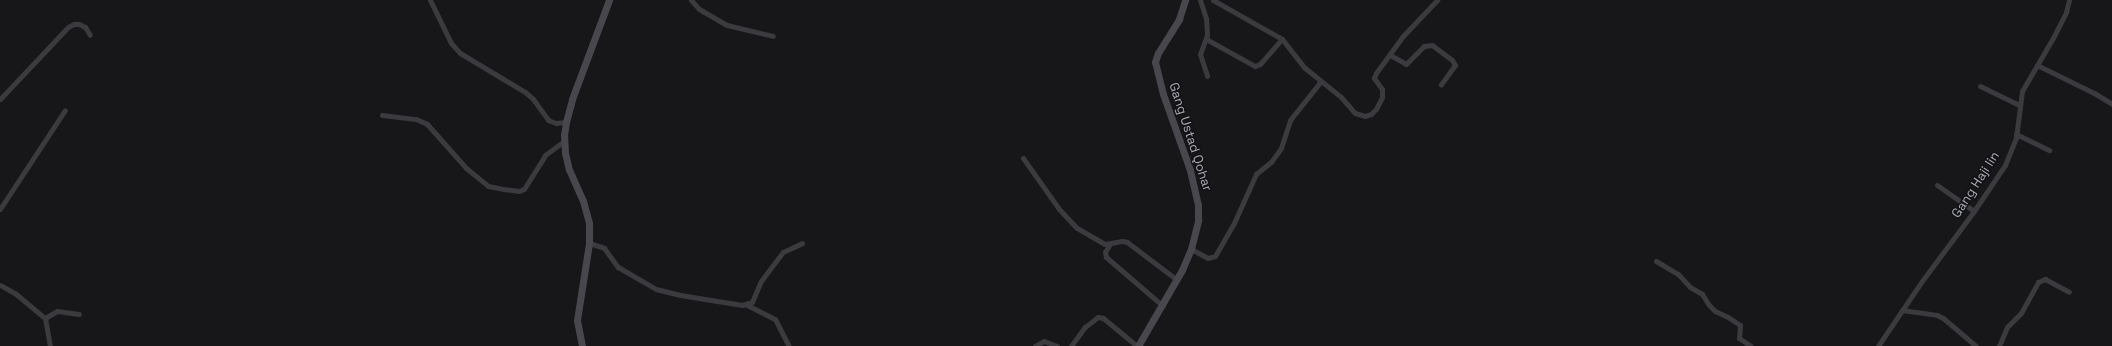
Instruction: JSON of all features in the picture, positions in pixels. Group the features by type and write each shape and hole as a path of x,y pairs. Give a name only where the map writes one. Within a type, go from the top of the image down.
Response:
{"street":[{"path":"430,0 448,37 460,53 525,92 533,99 548,120 556,123 566,122"},
{"path":"582,346 577,320 588,244 589,218 569,170 564,141 566,122 588,55 609,0"},
{"path":"691,0 699,9 727,25 773,36"},
{"name":"Gang Ustad Qohar","path":"1137,346 1177,280 1190,249 1198,220 1198,205 1186,158 1163,94 1155,62 1158,53 1180,19 1185,0"},
{"path":"1200,0 1206,19 1206,39 1200,54 1207,76"},
{"path":"1213,0 1282,39 1305,68 1341,97 1355,113 1368,116 1376,109 1382,94 1375,76 1403,36 1437,0"},
{"name":"Gang Haji Iin","path":"1878,346 2005,165 2016,134 2022,92 2066,12 2069,0"},
{"path":"0,99 68,27 74,24 79,24 84,27 90,35"},
{"path":"1206,39 1255,66 1260,64 1282,39"},
{"path":"1390,55 1406,64 1424,46 1432,45 1452,60 1455,65 1441,84"},
{"path":"2037,65 2094,93 2112,104"},
{"path":"1190,249 1208,258 1215,256 1234,223 1256,174 1271,162 1281,148 1290,120 1321,81"},
{"path":"1980,86 2019,105"},
{"path":"0,209 65,110"},
{"path":"382,115 416,119 426,124 466,168 488,186 503,189 519,191 524,189 545,154 564,141"},
{"path":"2016,134 2049,150"},
{"path":"1023,158 1070,221 1085,234 1100,242 1110,244 1127,242 1177,280"},
{"path":"1937,185 1974,211"},
{"path":"747,305 752,302 761,281 780,256 787,249 802,243"},
{"path":"588,244 604,248 618,267 656,289 680,295 747,305 775,320 789,346"},
{"path":"1110,244 1105,252 1106,257 1162,306"},
{"path":"1656,261 1678,274 1690,287 1702,294 1715,311 1740,325 1739,338 1751,346"},
{"path":"1999,346 2009,324 2021,313 2038,282 2045,280 2069,292"},
{"path":"0,285 16,294 45,318 50,346"},
{"path":"1902,310 1937,315 1943,318 1976,346"},
{"path":"45,318 57,311 80,314"},
{"path":"1071,346 1085,327 1098,317 1103,318 1137,346"},
{"path":"1035,346 1044,341 1057,346"}]}
